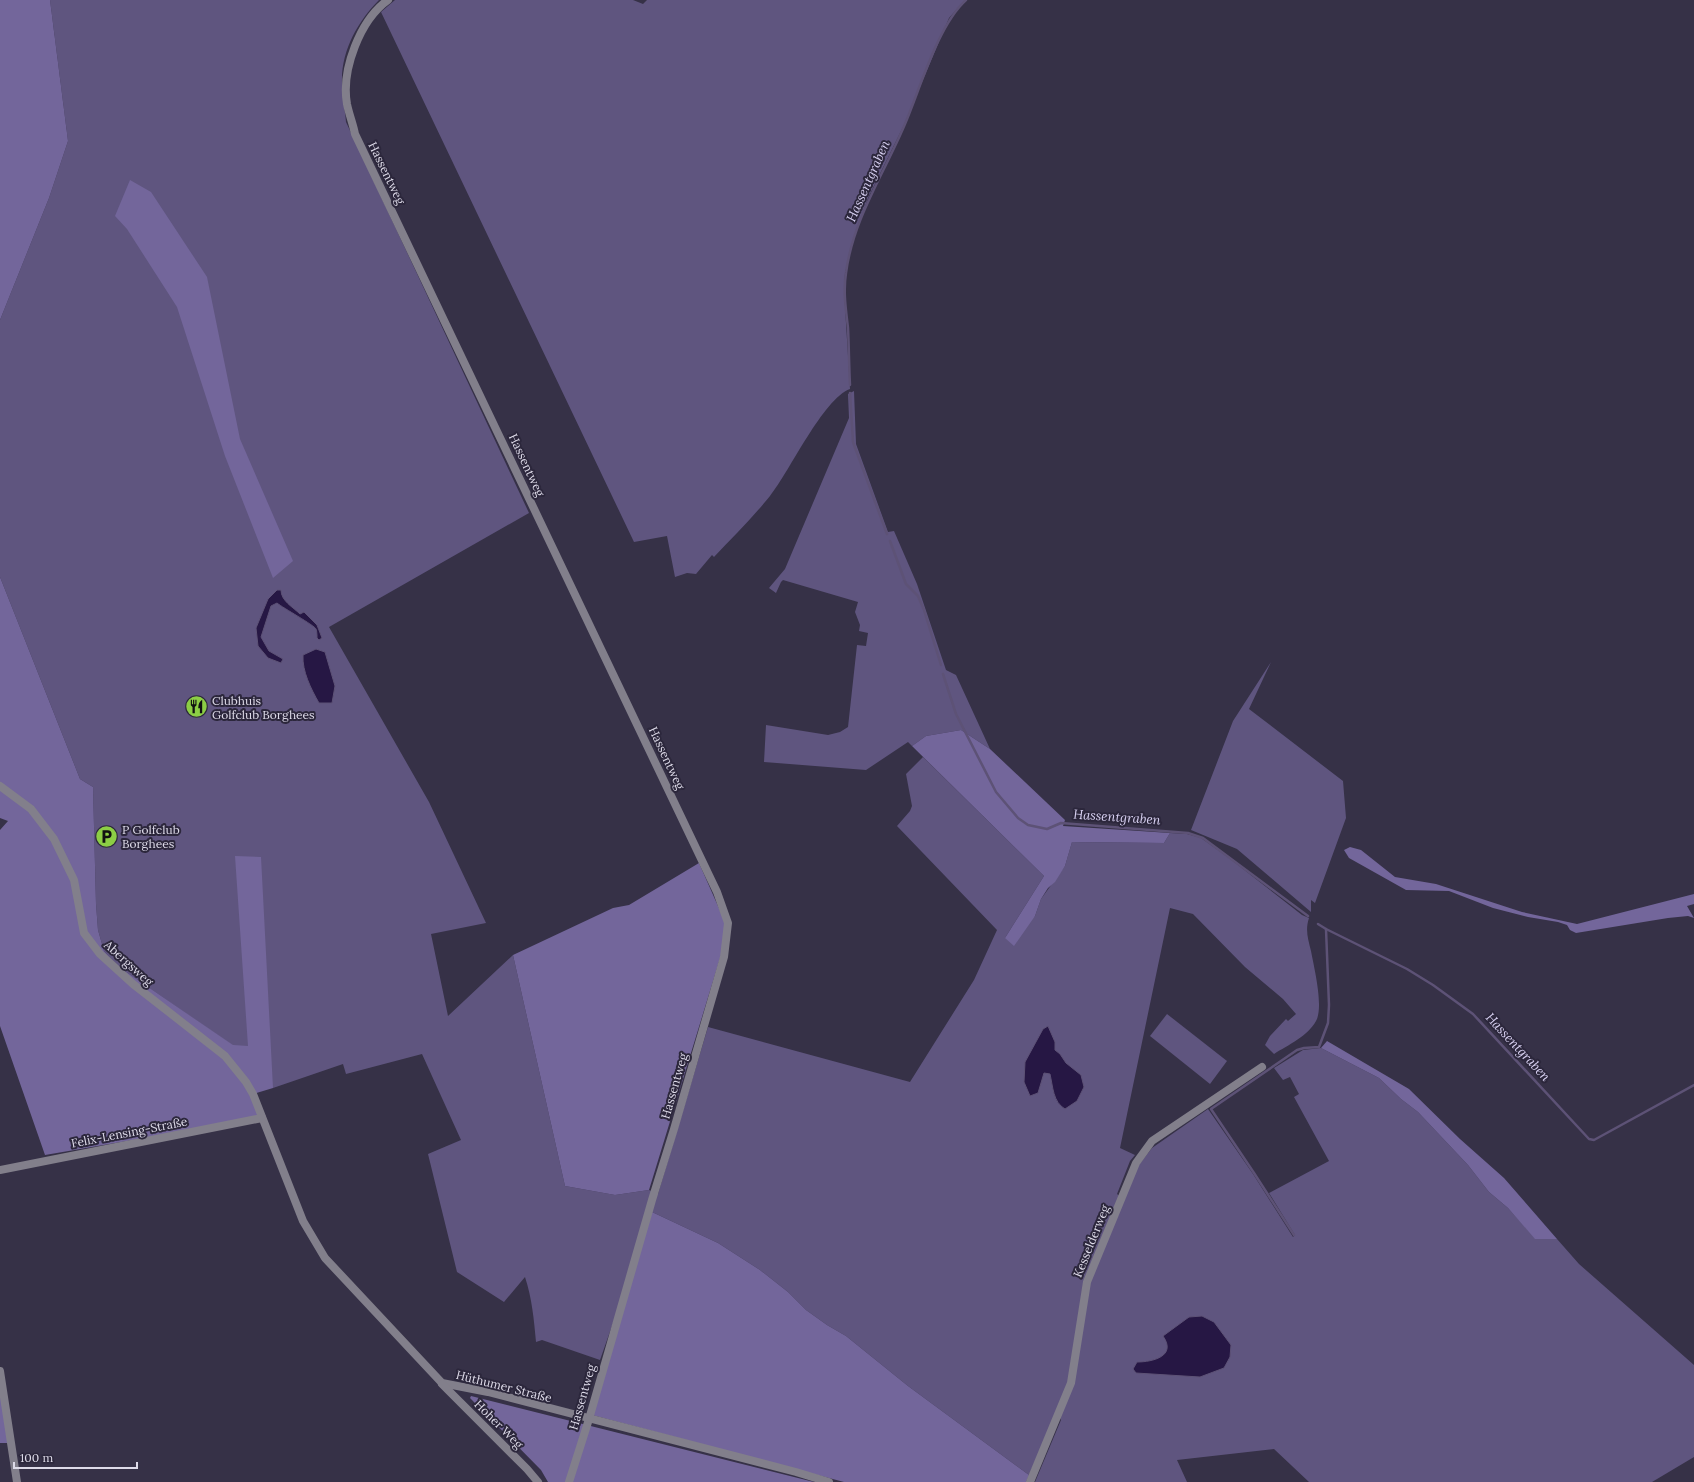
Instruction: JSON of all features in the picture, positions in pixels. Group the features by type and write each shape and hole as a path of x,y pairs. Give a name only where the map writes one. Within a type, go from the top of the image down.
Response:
{"street":[{"name":"Hassentweg","path":"388,0 381,5 366,24 354,48 347,75 347,103 355,134 718,892 728,923 724,957 569,1482"},
{"name":"Abergsweg","path":"0,786 31,809 54,839 74,880 84,933 100,954 133,984 225,1056 246,1082 253,1094 262,1118"},
{"name":"Kesselderweg","path":"1030,1482 1071,1383 1087,1282 1136,1164 1152,1141 1262,1067"},
{"name":"Hüthumer Straße","path":"262,1118 303,1220 325,1258 442,1383 488,1392 796,1472 829,1482"},
{"name":"Felix-Lensing-Straße","path":"0,1170 262,1118"},
{"path":"0,1371 17,1482"},
{"name":"Hoher Weg","path":"442,1383 538,1482"}],"shaded area":[{"path":"0,0 50,0 68,141 49,198 0,320"},
{"path":"50,0 379,0 364,17 352,37 344,59 342,70 342,87 346,122 529,513 329,627 429,802 486,923 431,934 448,1016 513,955 565,1186 615,1195 649,1190 658,1194 708,1027 910,1082 974,980 997,930 897,826 910,811 912,806 906,774 923,757 1044,876 1005,938 1035,916 1041,899 1065,866 1072,842 1164,843 1170,833 1187,834 1201,838 1302,915 1309,918 1307,934 1318,987 1318,1015 1316,1021 1308,1031 1297,1040 1274,1054 1265,1045 1270,1036 1286,1019 1288,1021 1296,1014 1283,999 1245,967 1193,914 1170,908 1120,1148 1135,1155 1130,1161 1117,1194 1123,1199 1138,1166 1152,1148 1208,1109 1253,1174 1293,1237 1295,1235 1269,1193 1329,1161 1294,1097 1299,1094 1290,1077 1283,1080 1274,1068 1303,1050 1321,1048 1379,1078 1401,1099 1418,1112 1468,1165 1489,1192 1508,1208 1535,1238 1557,1239 1579,1264 1694,1365 1694,1457 1652,1482 1309,1482 1274,1449 1177,1460 1187,1482 1035,1482 1061,1420 1057,1411 1029,1475 908,1386 846,1336 806,1310 788,1292 760,1270 718,1243 652,1212 600,1360 542,1340 536,1342 531,1301 525,1277 504,1302 457,1272 428,1154 461,1140 422,1054 346,1074 343,1064 273,1088 232,1045 116,965 104,951 98,930 96,904 93,787 80,779 0,577 0,320 49,198 68,141"},
{"path":"395,0 633,0 643,4 647,0 965,0 949,18 904,125 868,198 852,244 845,273 844,290 850,389 840,395 829,406 807,437 770,496 743,527 714,557 712,555 696,574 687,573 675,577 667,536 634,542 381,12"},
{"path":"130,180 151,192 207,277 240,439 293,561 273,578 225,456 177,307 127,229 115,216"},
{"path":"854,391 856,444 888,532 894,531 917,584 946,670 956,675 990,749 961,730 926,736 912,746 908,742 866,770 764,762 766,725 828,735 840,732 848,727 857,645 866,646 868,633 859,631 860,625 855,612 858,602 783,580 776,593 769,588 785,569 849,418 848,394"},
{"path":"0,577 80,779 93,787 96,904 98,930 104,951 116,965 233,1045 248,1046 235,856 261,857 273,1088 253,1094 262,1118 45,1155 0,1026 0,830 8,821 0,818"},
{"path":"277,590 281,590 285,601 300,614 304,612 317,625 322,638 319,640 317,638 314,627 277,603 271,606 261,637 269,651 283,659 281,663 268,658 258,646 256,628 268,599"},
{"path":"316,649 325,652 335,686 332,703 319,703 310,686 306,674 303,655"},
{"path":"1271,662 1249,709 1343,781 1346,818 1315,903 1311,900 1311,912 1237,849 1191,830 1233,721"},
{"path":"961,730 990,749 1065,820 1063,826 1170,833 1164,843 1072,842 1065,866 1055,882 1048,888 1041,899 1035,916 1014,946 1005,938 1044,876 912,746 926,736"},
{"path":"1350,847 1361,850 1395,877 1436,884 1522,912 1577,924 1694,894 1694,904 1687,906 1694,918 1688,916 1668,918 1576,933 1570,930 1567,925 1558,922 1528,917 1493,908 1449,891 1406,890 1349,858 1344,850"},
{"path":"699,863 725,922 721,955 649,1190 615,1195 565,1186 513,955 613,908 629,905"},
{"path":"1167,1014 1227,1061 1210,1084 1150,1036"},
{"path":"1048,1026 1055,1042 1055,1050 1060,1054 1066,1063 1081,1075 1084,1087 1077,1101 1065,1109 1056,1098 1050,1074 1044,1073 1038,1093 1030,1096 1024,1082 1025,1062 1043,1029"},
{"path":"1327,1041 1409,1089 1460,1139 1504,1178 1557,1239 1535,1239 1508,1208 1489,1192 1468,1165 1418,1112 1401,1099 1379,1078 1321,1048"},
{"path":"652,1212 718,1243 760,1270 788,1292 806,1310 846,1336 908,1386 1029,1475 1026,1482 844,1482 592,1415"},
{"path":"1202,1316 1214,1322 1231,1345 1230,1357 1224,1368 1200,1377 1136,1373 1133,1369 1137,1362 1150,1361 1165,1353 1167,1343 1163,1336 1189,1317"},
{"path":"0,1371 10,1443 0,1443"},
{"path":"471,1396 814,1482 548,1482 541,1470 470,1398"}],"waterway":[{"name":"Hassentgraben","path":"850,385 845,287 846,273 855,234 870,197 897,143 938,41 956,11 966,0"},
{"name":"Hassentgraben","path":"850,393 853,442 887,534"},
{"name":"Hassentgraben","path":"890,541 906,584 918,596 924,610 941,665"},
{"name":"Hassentgraben","path":"943,674 956,714 996,792 1018,818 1028,825 1047,829 1061,823 1188,833 1203,838 1308,916"},
{"name":"Hassentgraben","path":"1318,924 1407,969 1433,985 1473,1014 1589,1139 1594,1140 1694,1085"},
{"path":"1294,1235 1211,1109 1297,1050 1319,1047 1328,1023 1329,1005 1326,929"}],"place":[{"name":"Clubhuis Golfclub Borghees","path":"197,707"},
{"name":"P Golfclub Borghees","path":"106,836"}]}
